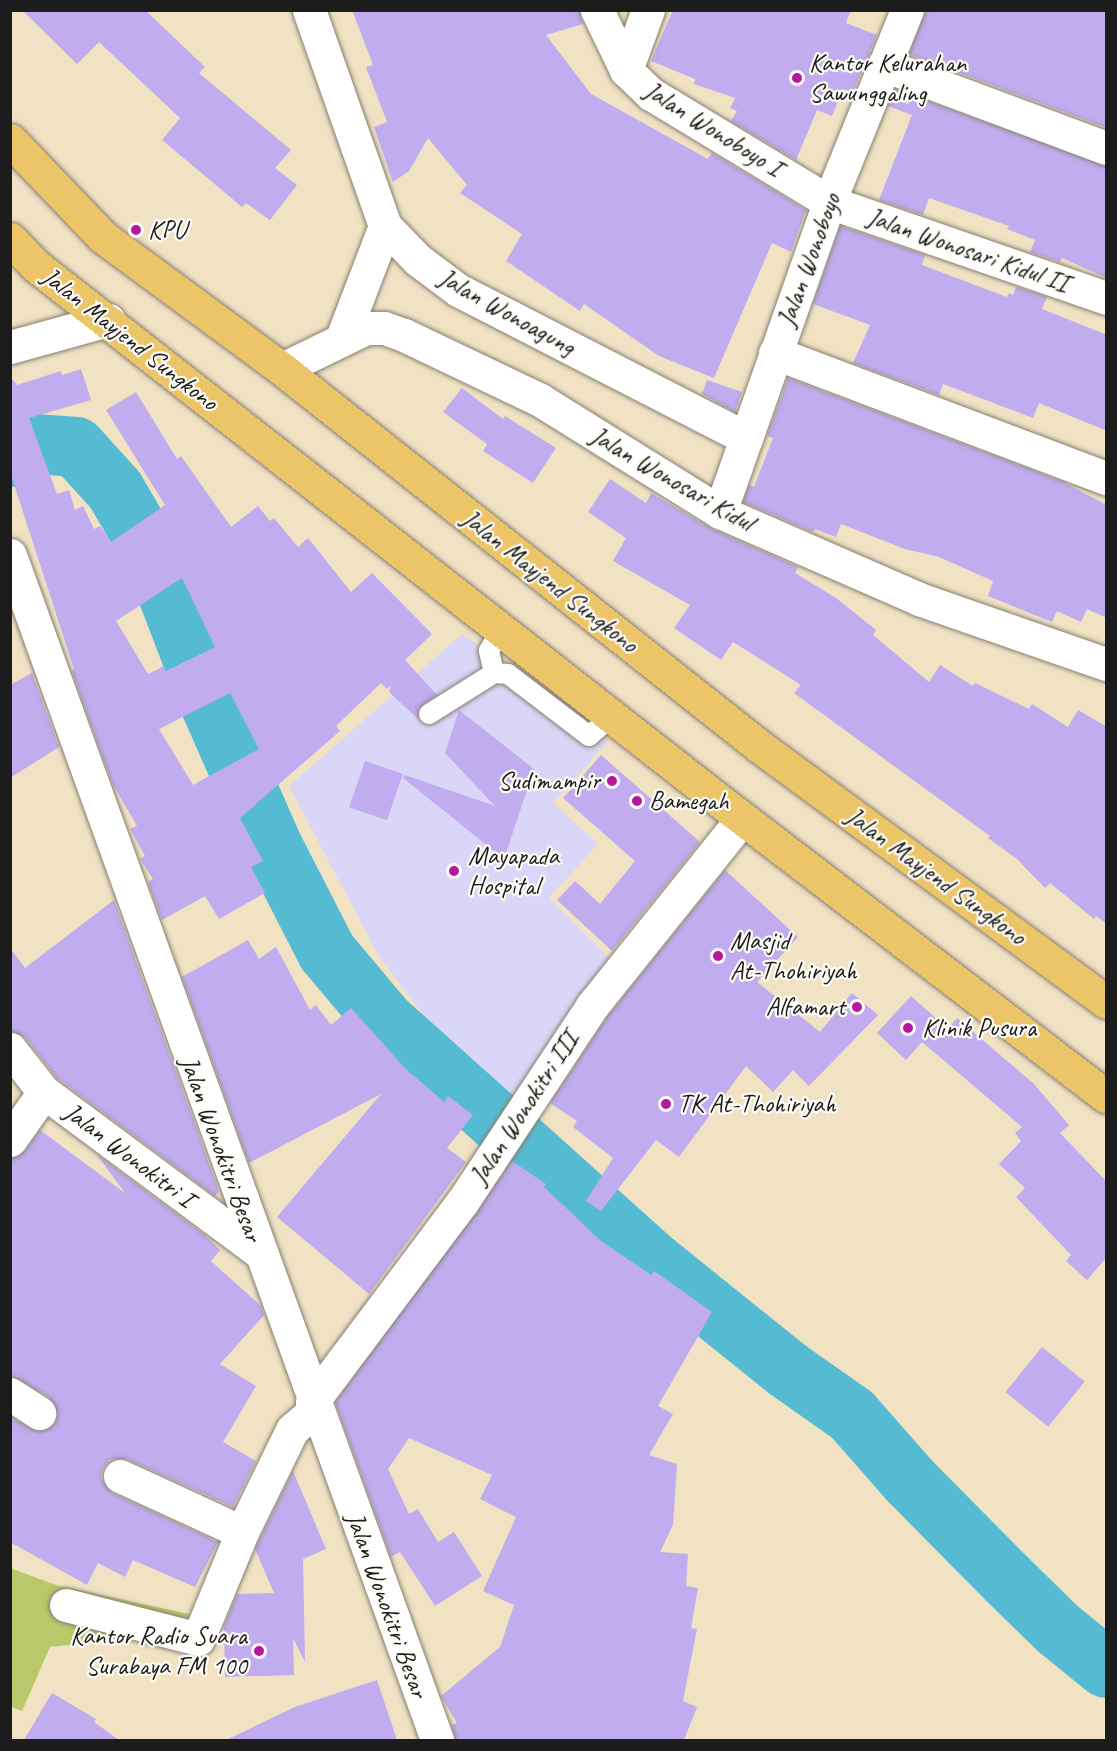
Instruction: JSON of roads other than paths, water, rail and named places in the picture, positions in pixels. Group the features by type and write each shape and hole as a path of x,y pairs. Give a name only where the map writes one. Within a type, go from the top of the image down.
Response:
{"main road":[{"name":"Jalan Mayjend Sungkono","path":"10,140 103,237 282,369 759,746 1107,1002"},
{"name":"Jalan Mayjend Sungkono","path":"10,239 36,266 108,320 742,819 1107,1096"}],"street":[{"name":"Jalan Wonoagung","path":"309,10 385,226 418,260 458,290 746,438"},
{"name":"Jalan Wonoboyo I","path":"597,10 626,70 651,93 829,201"},
{"path":"626,70 648,10"},
{"name":"Jalan Wonoboyo","path":"720,512 829,201 907,10"},
{"path":"884,65 1107,148"},
{"name":"Jalan Wonosari Kidul II","path":"829,201 1107,298"},
{"path":"342,338 385,226"},
{"path":"10,347 108,320"},
{"name":"Jalan Wonosari Kidul","path":"282,369 366,328 384,328 404,335 540,400 720,512 919,599 1107,664"},
{"path":"775,353 1107,478"},
{"name":"Jalan Wonokitri Besar","path":"10,555 258,1251 437,1740"},
{"name":"Jalan Wonokitri III","path":"66,1605 198,1639 242,1532 292,1430 314,1406 463,1201 592,1006 742,819"},
{"name":"Jalan Wonokitri I","path":"10,1049 44,1092 258,1251"},
{"path":"10,1140 44,1092"},
{"path":"10,1395 39,1413"},
{"path":"120,1476 242,1532"}],"lane":[{"path":"501,629 489,651 501,674 589,736 612,716"},
{"path":"429,714 536,657"}],"waterway":[{"path":"10,457 35,444 76,447 115,490 152,553 210,704 273,847 327,952 385,1021 655,1263 788,1370 852,1415 910,1481 1006,1578 1057,1628 1106,1668"}],"place":[{"name":"Kantor Kelurahan Sawunggaling","path":"797,78"},
{"name":"KPU","path":"136,230"},
{"name":"Sudimampir","path":"612,781"},
{"name":"Bamegah","path":"637,801"},
{"name":"Mayapada Hospital","path":"454,871"},
{"name":"Masjid At-Thohiriyah","path":"718,956"},
{"name":"Alfamart","path":"857,1007"},
{"name":"Klinik Pusura","path":"908,1028"},
{"name":"TK At-Thohiriyah","path":"666,1104"},
{"name":"Kantor Radio Suara Surabaya FM 100","path":"259,1651"}]}
